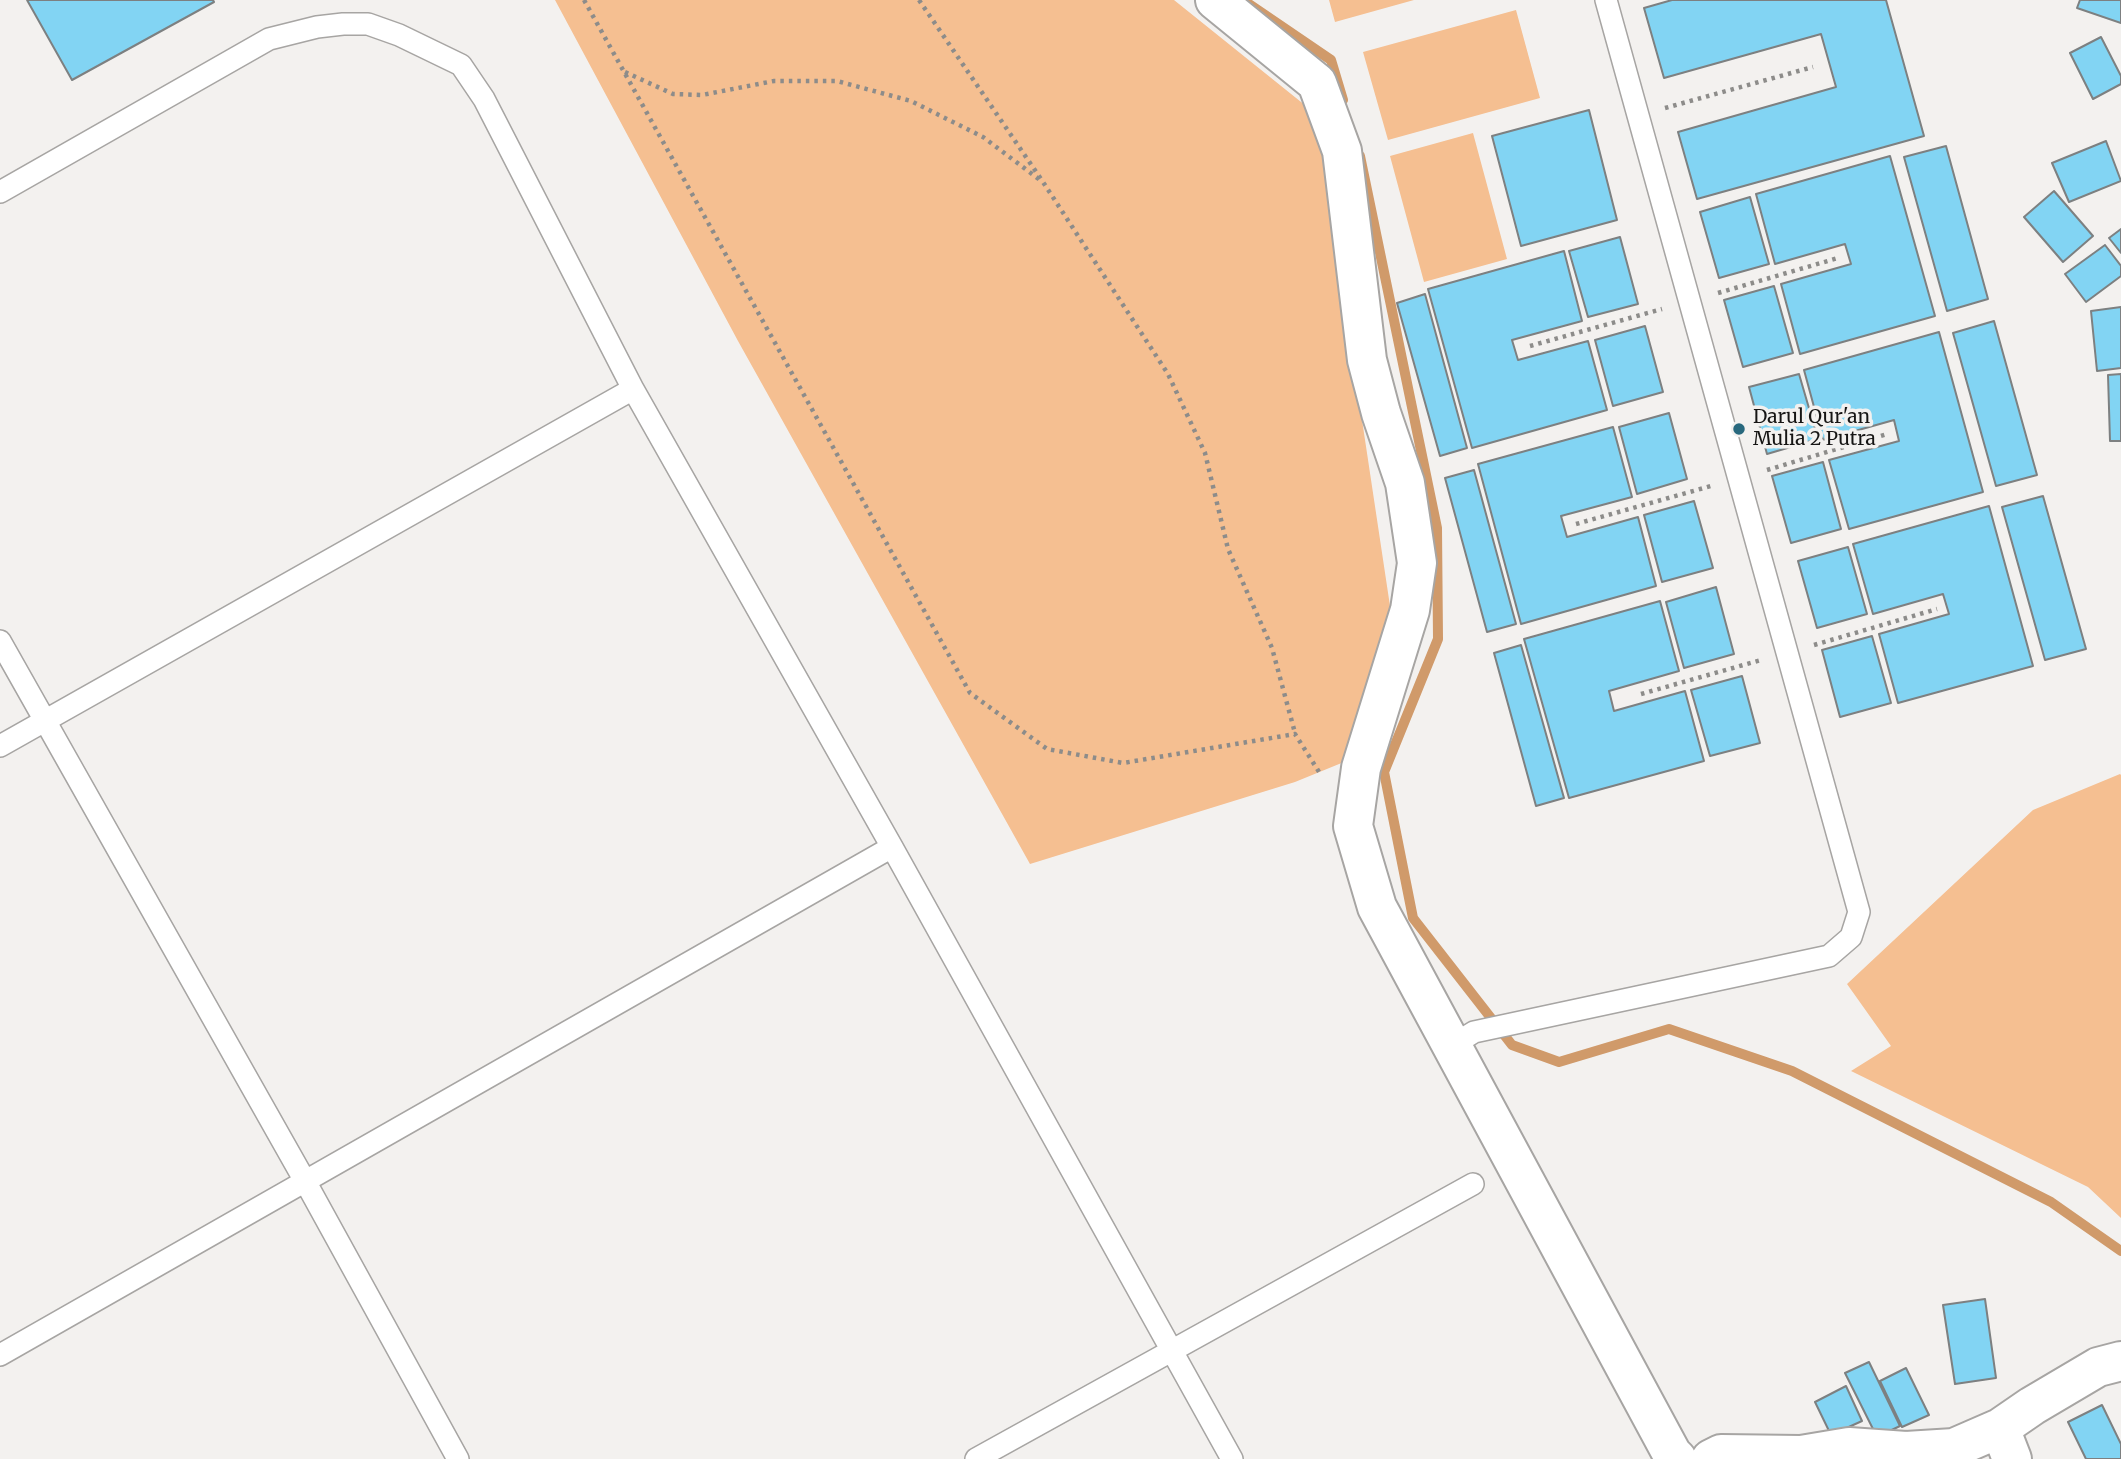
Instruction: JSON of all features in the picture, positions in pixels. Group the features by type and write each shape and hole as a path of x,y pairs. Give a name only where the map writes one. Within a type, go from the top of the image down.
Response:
{"street":[{"path":"1215,0 1317,83 1342,152 1367,360 1381,413 1405,483 1417,563 1410,610 1361,768 1353,826 1377,907 1464,1039 1672,1454 1677,1459"},
{"path":"1711,1459 1721,1454 1801,1455 1849,1447 1906,1451 2006,1444 2032,1406 2098,1367 2121,1361"}],"lane":[{"path":"1464,1039 1506,1026 1829,956 1851,937 1858,912 1606,0"},
{"path":"0,192 269,39 343,23 368,24 399,35 461,65 484,99 633,389 892,847 1232,1459"},
{"path":"0,746 633,389"},
{"path":"0,641 458,1459"},
{"path":"0,1355 892,847"},
{"path":"976,1459 1473,1184"}],"path":[{"path":"584,0 970,693 1047,749 1123,763 1295,734"},
{"path":"919,0 1043,182 1168,374 1205,453 1228,550 1272,648 1295,734 1353,826"},
{"path":"1638,116 1813,67"},
{"path":"624,72 673,94 692,95 774,80 837,81 923,107 983,137 1043,182"}],"shaded area":[{"path":"555,0 1174,0 1316,114 1390,606 1344,762 1295,782 1030,864 738,341"},
{"path":"1329,0 1414,0 1335,22"},
{"path":"1516,10 1540,98 1388,140 1363,52"},
{"path":"1473,133 1507,259 1424,282 1390,156"},
{"path":"2120,774 2121,1218 2088,1187 1851,1071 1891,1046 1847,984 2033,810"}],"building":[{"path":"27,0 213,0 214,2 72,80"},
{"path":"1672,0 1886,0 1924,136 1697,199 1678,132 1836,87 1821,34 1664,78 1644,8"},
{"path":"2080,0 2121,0 2121,23 2077,8"},
{"path":"2101,37 2121,76 2121,84 2093,99 2070,53"},
{"path":"1589,110 1617,220 1521,246 1492,136"},
{"path":"2106,141 2121,181 2069,202 2052,163"},
{"path":"1946,146 1988,299 1947,311 1904,157"},
{"path":"1890,156 1935,316 1800,354 1781,284 1851,264 1845,244 1775,264 1756,194"},
{"path":"2054,191 2093,236 2063,262 2024,217"},
{"path":"1750,197 1769,264 1719,278 1700,212"},
{"path":"2121,229 2121,253 2109,238"},
{"path":"1620,237 1638,304 1588,317 1569,251"},
{"path":"2105,245 2121,266 2121,276 2086,302 2065,274"},
{"path":"1564,251 1582,321 1512,340 1518,360 1588,341 1607,410 1472,448 1428,289"},
{"path":"1774,286 1793,353 1743,367 1724,300"},
{"path":"1425,294 1467,448 1440,456 1397,303"},
{"path":"2121,307 2121,368 2097,371 2091,311"},
{"path":"1994,321 2037,475 1996,486 1953,333"},
{"path":"1645,326 1663,392 1613,406 1595,340"},
{"path":"1939,332 1983,492 1849,529 1829,460 1899,441 1894,420 1823,440 1804,370"},
{"path":"1799,374 1818,439 1767,454 1749,387"},
{"path":"2121,374 2121,441 2110,441 2108,375"},
{"path":"1669,413 1687,479 1637,494 1619,427"},
{"path":"1613,427 1632,497 1561,516 1567,537 1638,517 1656,586 1521,624 1478,464"},
{"path":"1823,462 1841,529 1791,543 1772,476"},
{"path":"1474,470 1516,624 1487,632 1445,478"},
{"path":"2043,496 2086,649 2045,660 2002,507"},
{"path":"1694,501 1713,568 1662,582 1644,515"},
{"path":"1989,506 2033,666 1898,703 1879,634 1949,614 1943,594 1873,614 1853,544"},
{"path":"1848,547 1867,614 1817,628 1798,561"},
{"path":"1716,587 1734,654 1684,668 1666,602"},
{"path":"1660,601 1679,671 1609,691 1614,711 1685,691 1704,761 1569,798 1524,639"},
{"path":"1872,636 1891,703 1840,717 1822,650"},
{"path":"1521,645 1564,798 1536,806 1494,653"},
{"path":"1742,676 1760,743 1710,756 1691,690"},
{"path":"1985,1299 1996,1378 1955,1384 1943,1305"},
{"path":"1869,1362 1900,1426 1877,1437 1845,1373"},
{"path":"1906,1368 1929,1415 1902,1427 1880,1381"},
{"path":"1846,1386 1862,1421 1831,1435 1815,1402"},
{"path":"2102,1405 2121,1444 2121,1459 2086,1459 2068,1422"}],"waterway":[{"path":"1246,2 1331,60 1343,100"},
{"path":"1360,156 1437,528 1438,639 1384,772 1413,918 1512,1045 1559,1062 1669,1029 1792,1071 2051,1202 2121,1251"}],"place":[{"name":"Darul Qur'an Mulia 2 Putra","path":"1739,429"}]}
